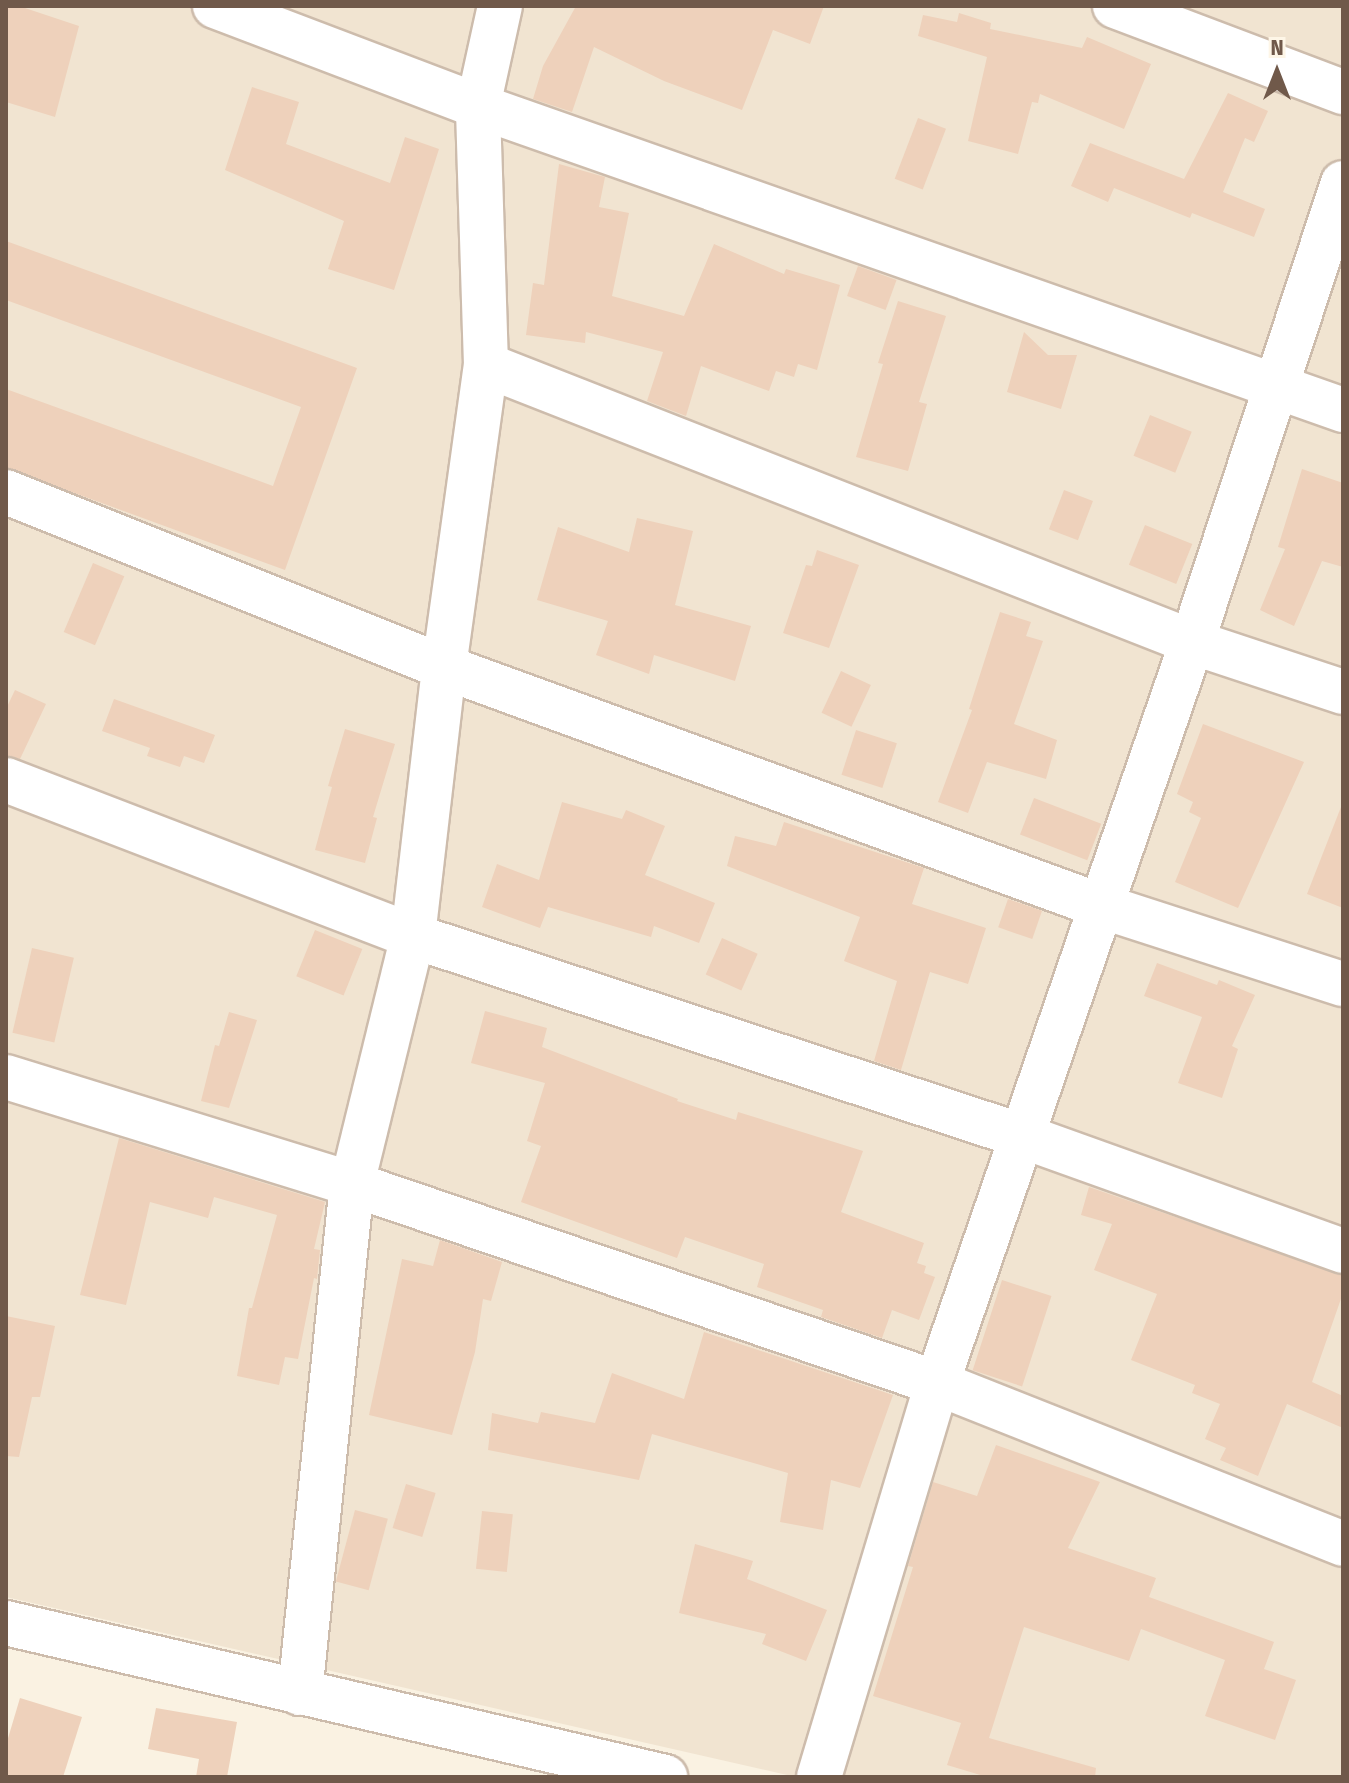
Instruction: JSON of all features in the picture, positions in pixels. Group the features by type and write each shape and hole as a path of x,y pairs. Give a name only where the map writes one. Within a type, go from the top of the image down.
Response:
{"street":[{"path":"215,6 478,106 1343,410"},
{"path":"300,1693 352,1184 413,936 444,667 486,365 478,106 500,6"},
{"path":"1115,6 1343,92"},
{"path":"819,1777 937,1383 1192,642 1343,183"},
{"path":"486,365 1192,642 1343,692"},
{"path":"6,492 444,667 1101,906 1343,984"},
{"path":"6,780 413,936 1022,1136 1343,1251"},
{"path":"6,1077 352,1184 937,1383 1343,1544"},
{"path":"6,1623 665,1777"}],"shaded area":[{"path":"6,6 1343,6 1343,1777 796,1777 6,1597"}],"building":[{"path":"6,6 19,6 79,26 55,117 6,102"},
{"path":"576,6 824,6 810,44 773,30 742,110 664,81 594,47 572,112 533,99 543,66"},
{"path":"959,13 991,23 990,29 1082,48 1087,37 1151,64 1124,129 1040,94 1038,103 1032,102 1018,154 968,141 987,57 918,36 923,15 957,22"},
{"path":"252,87 299,102 286,144 390,183 405,137 439,149 394,290 328,269 344,221 225,170"},
{"path":"1228,93 1268,111 1254,142 1245,138 1223,192 1265,209 1254,237 1192,213 1190,218 1114,188 1108,202 1071,186 1090,143 1184,179"},
{"path":"918,118 946,129 923,189 895,179"},
{"path":"559,164 605,177 599,207 629,213 612,296 684,316 714,244 784,274 786,269 840,285 817,370 798,364 794,377 776,371 769,391 701,366 686,416 647,401 663,352 586,332 585,343 526,335 533,283 544,285"},
{"path":"6,241 357,368 285,570 6,468 6,389 273,486 301,407 6,300"},
{"path":"858,266 897,280 886,310 847,296"},
{"path":"898,301 946,316 919,402 927,404 908,471 856,457 883,364 878,363"},
{"path":"1024,332 1048,355 1077,355 1061,409 1007,392"},
{"path":"1150,415 1192,432 1175,473 1134,456"},
{"path":"1302,469 1343,483 1343,567 1322,561 1294,626 1260,610 1285,549 1278,547"},
{"path":"1064,490 1093,501 1078,540 1049,529"},
{"path":"637,518 693,531 675,605 751,626 735,681 654,655 649,674 596,655 608,621 537,600 558,527 629,552"},
{"path":"1145,525 1192,544 1176,584 1129,565"},
{"path":"817,550 859,565 829,648 783,633 806,565 812,566"},
{"path":"93,563 124,576 95,645 64,632"},
{"path":"1000,612 1031,622 1026,636 1043,641 1014,724 1057,740 1046,779 987,762 968,813 938,802 972,710 969,709"},
{"path":"841,671 871,685 851,727 822,713"},
{"path":"15,690 46,704 20,759 6,756 6,709"},
{"path":"114,699 215,735 204,763 184,756 180,767 147,756 150,748 102,731"},
{"path":"1203,724 1304,762 1238,908 1175,882 1201,818 1189,812 1193,802 1177,794"},
{"path":"345,729 395,744 373,817 377,818 365,863 315,850 332,787 328,786"},
{"path":"856,730 897,743 882,788 841,775"},
{"path":"1034,798 1101,824 1087,860 1020,834"},
{"path":"562,802 622,819 626,810 665,826 645,875 715,903 699,943 654,926 651,937 548,907 540,928 482,907 497,864 539,880"},
{"path":"1343,808 1343,908 1307,894"},
{"path":"784,822 924,868 912,904 986,928 968,984 930,972 901,1070 874,1061 897,981 844,961 860,917 727,866 735,836 776,846"},
{"path":"1008,899 1042,911 1032,939 998,927"},
{"path":"315,930 362,949 344,995 296,976"},
{"path":"722,938 758,954 741,990 706,975"},
{"path":"32,948 74,958 54,1042 12,1033"},
{"path":"1157,963 1217,985 1219,980 1255,995 1232,1046 1238,1049 1222,1098 1178,1083 1202,1017 1144,996"},
{"path":"485,1011 547,1028 542,1047 677,1101 736,1120 738,1112 863,1151 841,1212 924,1243 917,1263 926,1266 924,1273 935,1277 919,1320 892,1310 882,1338 821,1317 823,1310 757,1287 764,1264 685,1237 677,1258 521,1202 541,1146 527,1141 545,1083 471,1063"},
{"path":"229,1012 257,1020 229,1108 201,1101 215,1045 219,1046"},
{"path":"119,1138 325,1202 314,1249 320,1250 317,1279 314,1278 298,1359 285,1357 279,1385 237,1376 249,1308 252,1308 277,1215 214,1197 208,1218 150,1202 126,1305 80,1295"},
{"path":"1089,1187 1343,1275 1343,1293 1312,1382 1343,1396 1343,1428 1287,1404 1258,1476 1220,1460 1226,1448 1205,1439 1220,1404 1192,1393 1195,1385 1131,1360 1157,1294 1094,1270 1112,1224 1081,1215"},
{"path":"440,1240 502,1262 491,1301 483,1299 475,1352 452,1435 369,1415 402,1259 433,1266"},
{"path":"1002,1280 1051,1296 1022,1386 973,1370"},
{"path":"6,1316 55,1326 40,1397 32,1397 19,1457 6,1456"},
{"path":"704,1332 893,1395 860,1488 831,1480 823,1530 780,1522 788,1473 652,1434 639,1480 488,1450 492,1413 538,1423 541,1412 595,1423 612,1373 684,1399"},
{"path":"996,1445 1100,1482 1068,1548 1156,1578 1149,1597 1274,1642 1264,1669 1296,1680 1275,1740 1205,1716 1225,1660 1141,1629 1129,1661 1024,1627 989,1738 1096,1768 1095,1777 987,1777 947,1765 961,1723 873,1696 913,1567 908,1566 933,1482 977,1496"},
{"path":"406,1484 436,1493 422,1537 393,1528"},
{"path":"355,1510 388,1519 369,1590 336,1581"},
{"path":"482,1511 513,1514 507,1572 476,1569"},
{"path":"695,1544 753,1561 747,1579 827,1610 806,1661 762,1644 766,1634 679,1613"},
{"path":"20,1698 82,1717 63,1777 6,1777 6,1745"},
{"path":"156,1708 237,1722 227,1777 196,1777 199,1759 148,1749"}]}
